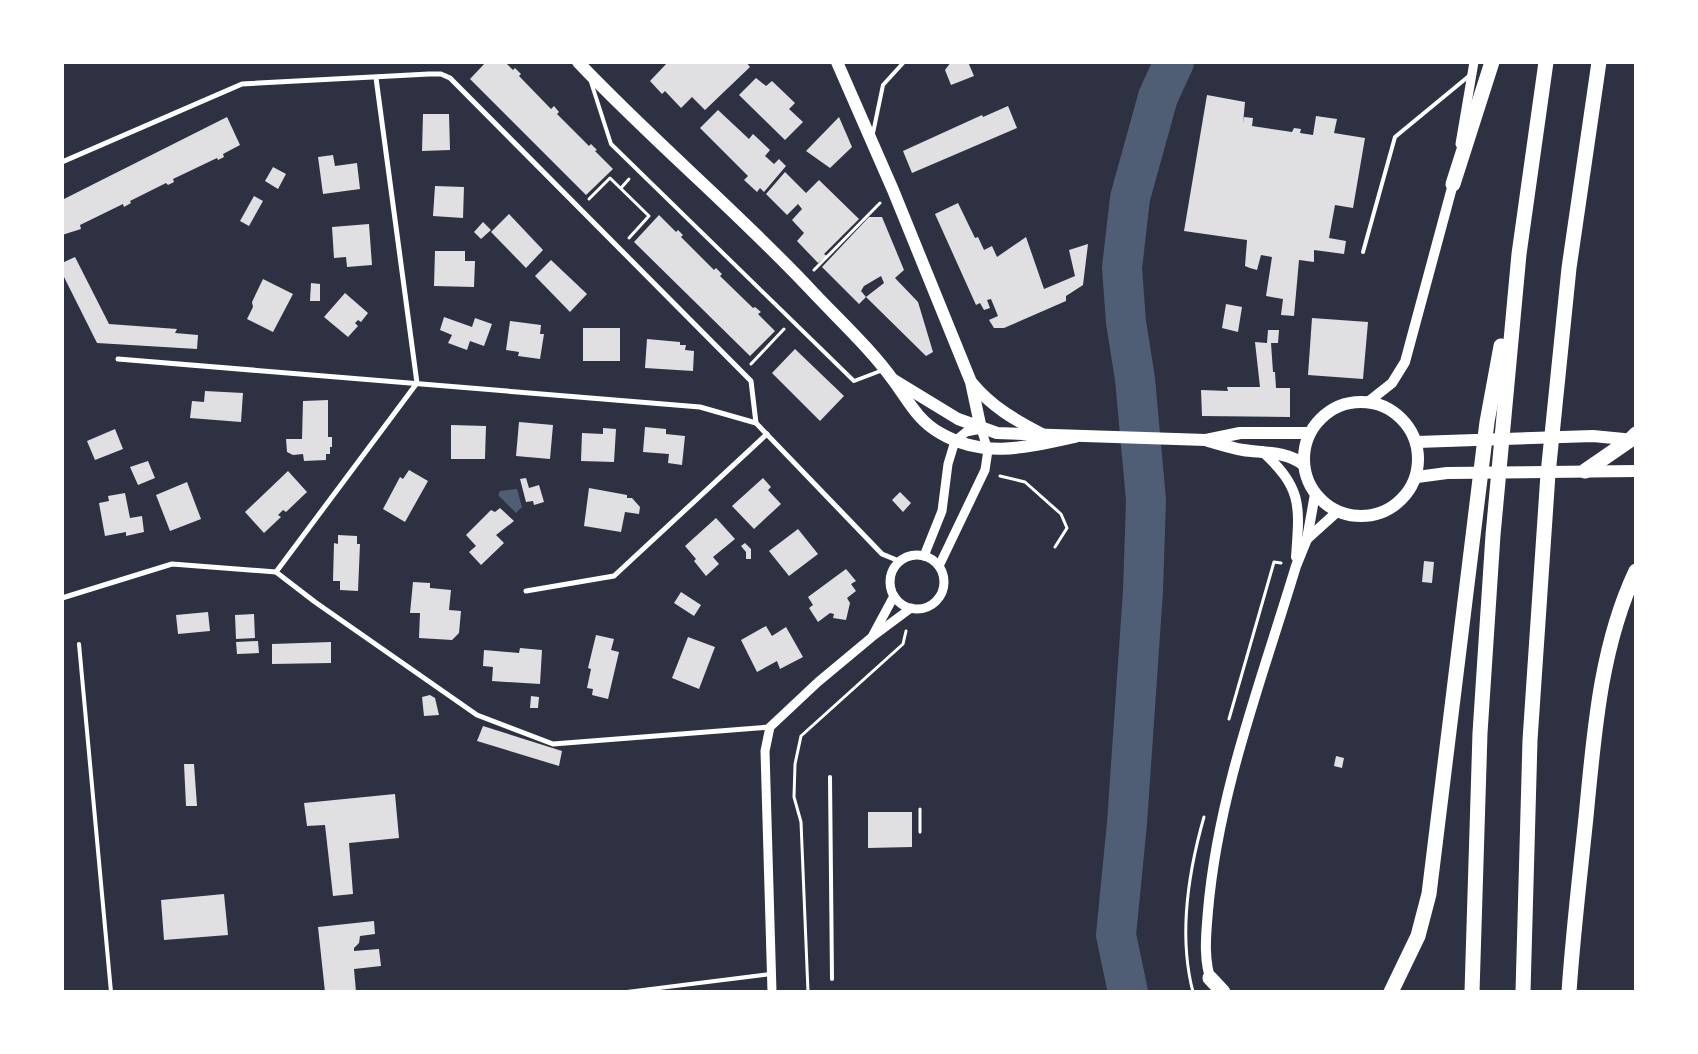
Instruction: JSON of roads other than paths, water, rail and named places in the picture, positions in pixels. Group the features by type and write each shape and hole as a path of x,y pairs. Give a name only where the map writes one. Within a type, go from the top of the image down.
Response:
{"highway":[{"path":"1453,184 1492,62"},
{"path":"1472,992 1480,733 1493,535 1519,254 1546,62"},
{"path":"1523,992 1530,740 1548,474 1569,268 1599,62"},
{"path":"1390,990 1418,936 1429,894 1487,422 1519,254"},
{"path":"1586,472 1634,438"},
{"path":"1569,992 1590,776 1602,684 1613,633 1625,594 1636,572"},
{"path":"1212,984 1223,992"}],"main road":[{"path":"578,62 803,281 884,369 908,405 923,422 955,441 988,450 1022,449 1075,437"},
{"path":"837,62 893,190 971,382 981,429"},
{"path":"1368,402 1392,383 1405,362 1453,184"},
{"path":"893,380 958,419 981,429 997,433 1206,440 1240,433 1310,433"},
{"path":"971,382 988,402 1011,418 1047,436"},
{"path":"1368,402 1391,410 1408,424 1417,442 1419,458 1417,476 1408,494 1394,508 1380,514 1360,518 1337,512 1315,494 1309,484 1304,465 1305,445 1310,433 1318,422 1333,409 1348,403 1368,402"},
{"path":"1417,442 1447,439 1593,436 1634,438"},
{"path":"1206,440 1242,450 1262,451 1296,459 1304,465"},
{"path":"1262,451 1284,471 1294,490 1299,518 1296,566"},
{"path":"1417,476 1447,473 1636,471"},
{"path":"1212,984 1206,940 1210,888 1221,820 1296,566 1307,539 1315,494"},
{"path":"1307,539 1337,512"}],"street":[{"path":"1453,184 1474,62"},
{"path":"62,162 242,84 441,74 450,78 743,373 751,382 756,423"},
{"path":"276,572 417,383 376,78"},
{"path":"118,359 700,407 756,423 882,554 899,561"},
{"path":"924,556 942,511 948,464 955,441 966,432 981,429 988,450 985,470 939,566"},
{"path":"526,591 614,576 767,434"},
{"path":"914,555 924,556 932,559 939,566 944,580 942,593 929,606 911,608 903,605 894,596 890,584 891,576 899,561 914,555"},
{"path":"62,598 172,564 276,572 315,602 477,715 553,744 770,728"},
{"path":"872,637 894,596"},
{"path":"772,992 765,751 770,728 818,682 872,637 911,608"}],"lane":[{"path":"871,140 883,85 904,62"},
{"path":"588,73 610,144 854,381 884,369"},
{"path":"1363,252 1395,137 1471,74"},
{"path":"79,644 111,992"},
{"path":"830,778 832,979"},
{"path":"627,992 771,974"}],"water":[{"path":"517,489 522,507 516,513 498,495 500,491"}],"waterway":[{"path":"1128,992 1116,935 1127,823 1143,591 1146,500 1135,379 1126,322 1122,268 1130,198 1158,97 1174,62"}]}
